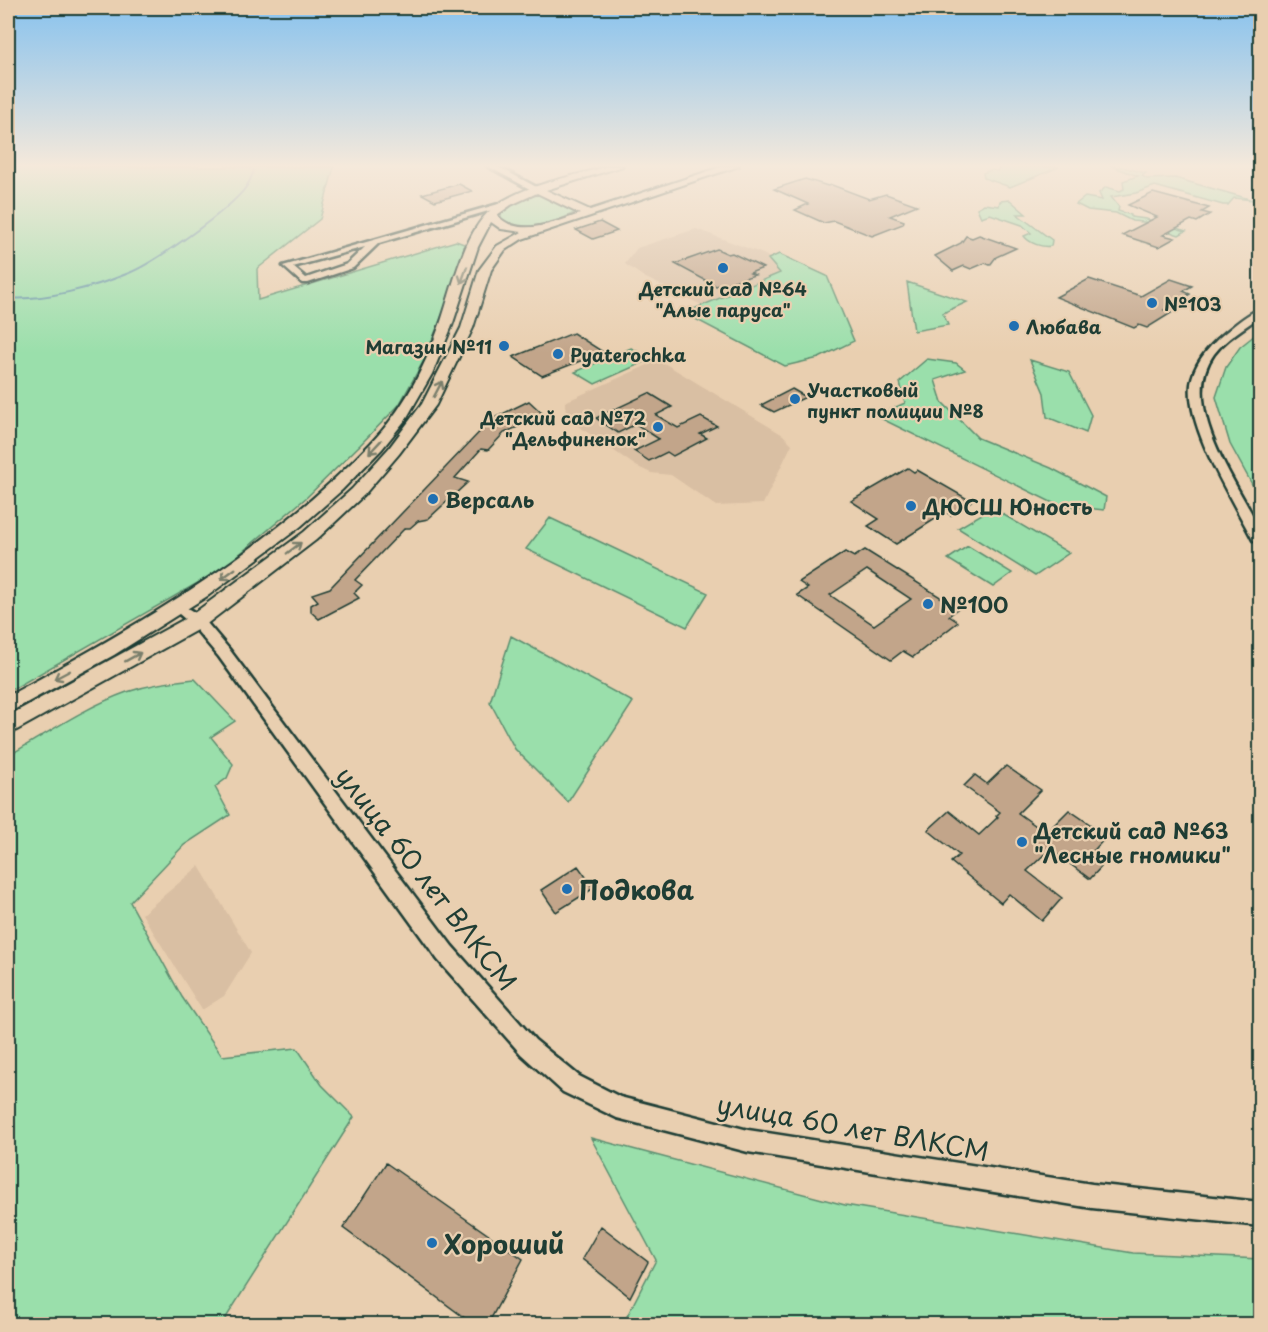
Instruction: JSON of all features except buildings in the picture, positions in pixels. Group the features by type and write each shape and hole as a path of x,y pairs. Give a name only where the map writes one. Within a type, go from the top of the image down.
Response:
{"main road":[{"path":"8,705 179,608 267,546 347,476 384,438 420,386 446,327 482,228"},
{"path":"528,228 543,229"},
{"path":"8,725 197,621 310,536 358,492 394,451 429,405 467,328 485,270 501,248 518,237 543,229"}],"street":[{"path":"376,241 350,266 304,281 287,266 331,254 376,241 422,228"},
{"path":"1260,312 1226,336 1208,354 1199,372 1196,398 1202,427 1260,540"},
{"name":"улица 60 лет ВЛКСМ","path":"179,608 197,621 224,653 445,953 528,1047 571,1084 617,1107 748,1141 1092,1196 1260,1214"}],"shaded area":[{"path":"696,229 763,254 818,285 712,310 644,277 625,264 637,248"},
{"path":"659,360 783,435 792,444 763,504 716,506 671,475 651,473 636,466 568,419 565,402"},
{"path":"199,866 251,953 224,996 202,1010 142,914"}],"green space":[{"path":"8,228 308,228 257,269 258,300 456,241 464,244 463,263 424,360 399,405 360,445 307,497 222,569 8,692"},
{"path":"1026,228 1036,228 1052,240 1051,246 1032,243 1024,236 1031,233"},
{"path":"1161,228 1186,231 1179,235"},
{"path":"779,254 827,276 854,341 819,358 785,366 684,313 780,273 768,259"},
{"path":"907,282 967,302 943,313 948,325 914,331"},
{"path":"1260,331 1260,499 1230,444 1216,397 1226,367 1240,347"},
{"path":"631,348 651,359 595,384 575,372"},
{"path":"927,359 956,363 965,370 935,380 942,402 978,438 1051,468 1106,497 1104,510 1057,505 876,416 905,403 900,382"},
{"path":"1030,360 1069,372 1091,415 1086,433 1047,417 1044,393"},
{"path":"992,508 1069,553 1035,576 958,528"},
{"path":"550,518 708,593 687,627 526,549"},
{"path":"968,546 1012,573 993,587 948,559"},
{"path":"511,636 633,702 568,802 515,749 490,702"},
{"path":"195,679 235,721 211,737 233,764 227,778 215,787 230,815 184,845 130,902 182,997 222,1056 297,1048 322,1085 354,1117 222,1324 8,1324 8,756 66,721 111,698 143,687"},
{"path":"591,1138 845,1205 1133,1253 1260,1259 1260,1324 623,1324 656,1260"}],"waterway":[{"path":"8,298 53,295 116,278 156,258 199,228"}],"place":[{"name":"Детский сад №64 \"Алые паруса\"","path":"723,268"},
{"name":"№103","path":"1152,303"},
{"name":"Любава","path":"1014,326"},
{"name":"Магазин №11","path":"504,346"},
{"name":"Pyaterochka","path":"558,354"},
{"name":"Участковый пункт полиции №8","path":"795,399"},
{"name":"Детский сад №72 \"Дельфиненок\"","path":"658,427"},
{"name":"Версаль","path":"433,499"},
{"name":"ДЮСШ Юность","path":"911,506"},
{"name":"№100","path":"928,604"},
{"name":"Детский сад №63 \"Лесные гномики\"","path":"1022,842"},
{"name":"Подкова","path":"567,889"},
{"name":"Хороший","path":"432,1243"}]}
